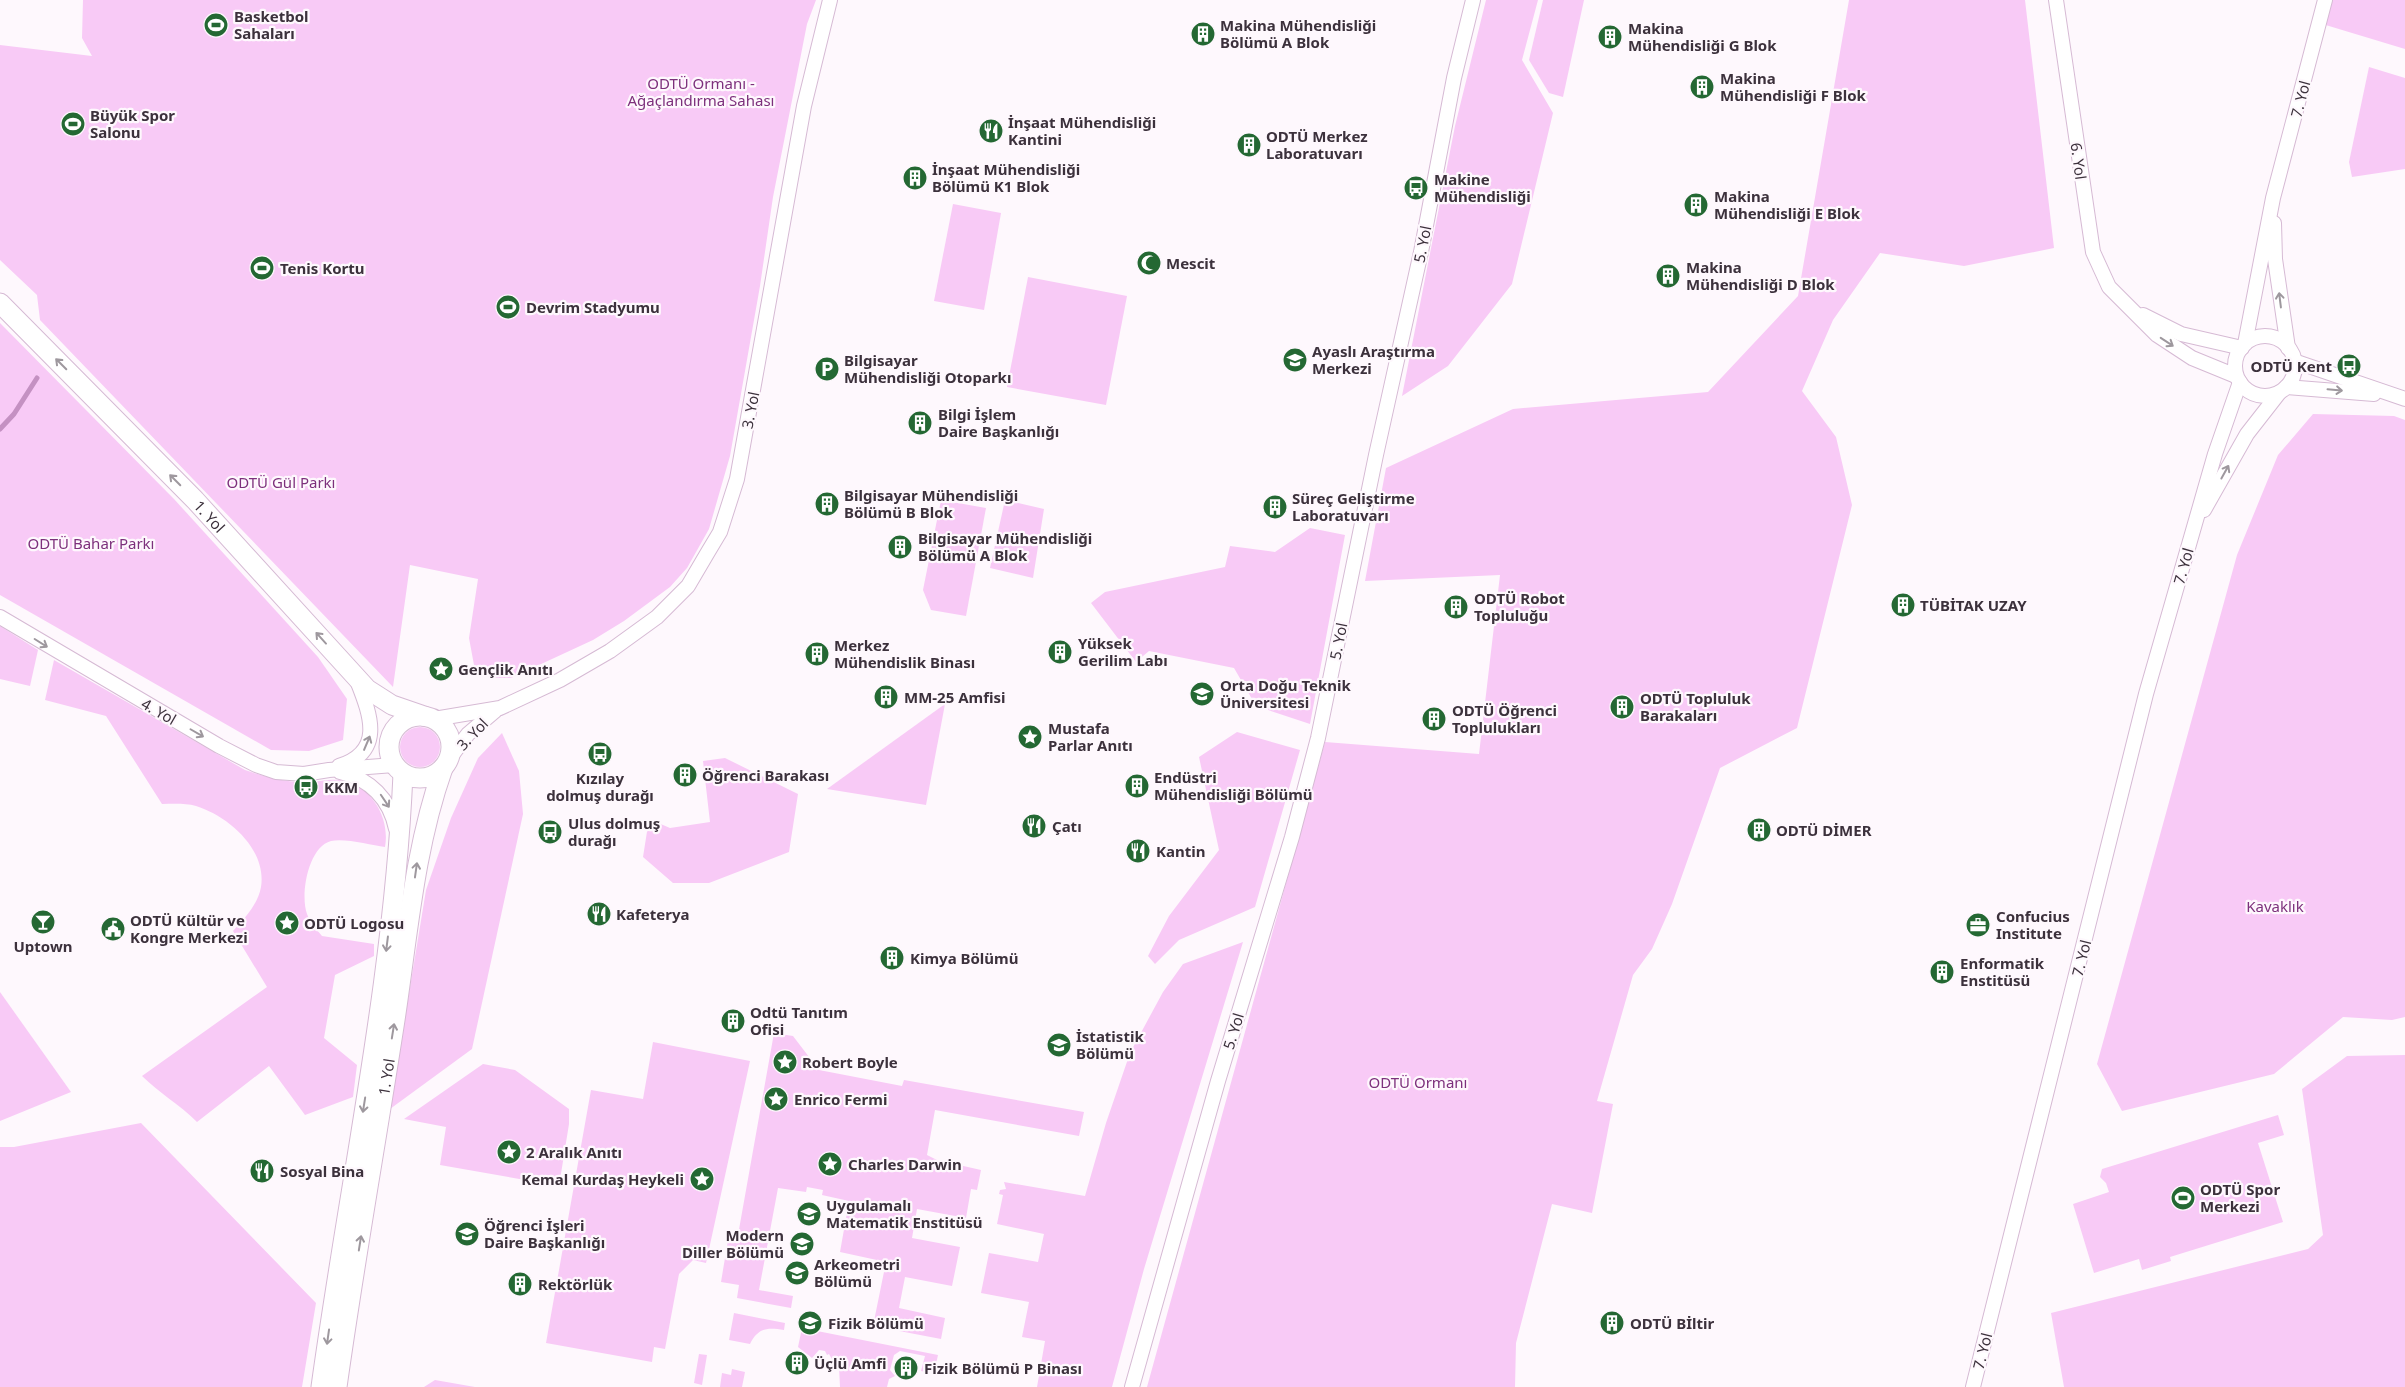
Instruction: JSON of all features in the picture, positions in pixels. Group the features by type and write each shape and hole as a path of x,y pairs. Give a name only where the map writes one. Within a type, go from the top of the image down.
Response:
{"main road":[{"name":"1. Yol","path":"0,303 195,500 354,674 378,697 406,711 429,717"},
{"path":"414,716 429,717 443,725 449,734 452,746 446,764 436,774 420,779 398,770 389,756 388,745 390,735 396,726 404,720 414,716"},
{"name":"1. Yol","path":"321,1387 417,864 424,830 446,764"},
{"name":"1. Yol","path":"337,1387 366,1148 399,840 398,770"}],"street":[{"name":"3. Yol","path":"446,764 468,734 497,709 560,680 610,651 657,617 688,586 720,532 737,479 804,106 830,0"},
{"name":"5. Yol","path":"1132,1387 1218,1082 1285,860 1318,738 1376,455 1421,252 1454,78 1473,0"},
{"name":"6. Yol","path":"2056,0 2093,252 2109,287 2157,335 2192,358 2238,379"},
{"name":"7. Yol","path":"1973,1387 2146,694 2238,379 2235,361 2243,346 2273,198 2325,0"},
{"name":"7. Yol","path":"2193,530 2247,434 2292,379 2294,361 2288,348 2281,314 2275,260 2273,198"},
{"name":"6. Yol","path":"2131,309 2180,334 2243,346"},
{"path":"2243,346 2262,336 2272,337 2288,348"},
{"path":"2294,361 2401,398"},
{"path":"2238,379 2251,393 2260,396 2283,390 2401,398"},
{"name":"4. Yol","path":"0,617 245,760 276,772 304,774 329,770 398,770"},
{"name":"4. Yol","path":"329,770 359,756 369,741 371,732 369,711 354,674"},
{"name":"3. Yol","path":"429,717 497,709"},
{"name":"4. Yol","path":"329,770 359,778 381,794 389,807 399,840"}],"green space":[{"path":"83,0 816,0 807,24 773,197 760,286 730,456 709,529 687,568 670,587 624,621 593,640 511,678 490,678 474,665 469,638 478,579 410,565 393,687 40,320 37,295 0,260 0,45 92,56 82,38"},
{"path":"1486,0 1538,0 1522,60 1553,113 1512,284 1448,366 1402,396 1455,126"},
{"path":"1543,0 1584,0 1563,97 1549,93 1529,60"},
{"name":"ODTÜ Ormanı","path":"1849,0 2025,0 2054,248 1964,266 1880,253 1833,320 1802,391 1836,437 1852,505 1797,728 1720,768 1672,904 1652,949 1633,975 1597,1101 1613,1104 1592,1213 1552,1204 1516,1343 1515,1387 1147,1387 1325,742 1479,754 1500,575 1365,581 1386,468 1513,409 1708,392 1798,296"},
{"path":"2325,0 2405,0 2405,49 2319,23"},
{"path":"2369,67 2405,78 2405,169 2352,177 2349,162"},
{"path":"953,204 1001,213 984,310 934,301"},
{"path":"1028,277 1127,296 1106,405 1007,387"},
{"name":"ODTÜ Bahar Parkı","path":"0,323 174,499 318,657 347,699 343,740 309,751 271,750 0,595"},
{"name":"Kavaklık","path":"2313,414 2394,416 2405,420 2405,1017 2392,1020 2343,1017 2274,1074 2122,1111 2097,1064 2237,555 2278,455"},
{"path":"941,500 986,508 966,616 931,610 923,590"},
{"path":"1005,500 1044,509 1033,578 990,568"},
{"path":"1310,528 1345,535 1310,724 1256,706 1234,668 1149,651 1136,662 1091,603 1105,592 1225,567 1230,546 1275,552"},
{"path":"0,626 38,650 30,686 0,679"},
{"path":"54,660 245,770 293,782 344,781 364,790 378,806 385,826 385,847 351,841 331,841 323,845 317,852 311,862 305,884 307,914 311,923 322,936 374,944 374,956 335,975 324,1038 357,1065 353,1097 305,1115 269,1066 197,1122 142,1076 267,987 233,931 257,899 261,887 261,873 252,847 232,826 196,806 162,804 106,716 45,700"},
{"path":"945,704 926,805 827,789"},
{"path":"420,727 434,733 440,747 434,761 420,767 406,761 400,747 406,733"},
{"path":"1237,732 1300,750 1255,907 1179,940 1155,964 1148,956 1169,916 1219,850 1199,757"},
{"path":"502,733 519,771 523,814 472,1049 390,1109 426,890 451,818 478,758"},
{"path":"725,758 798,794 789,852 709,883 673,883 643,857 649,819 670,828 710,822 703,761"},
{"path":"1243,942 1144,1269 1112,1387 1037,1387 1045,1341 1022,1337 1029,1302 981,1293 989,1253 1038,1262 1044,1234 997,1224 1003,1195 999,1194 1000,1190 1006,1189 1004,1182 1085,1196 1106,1123 1130,1053 1163,992 1183,964"},
{"path":"0,992 71,1092 0,1121"},
{"path":"774,1033 793,1036 819,1070 902,1086 904,1080 1084,1112 1079,1136 935,1110 927,1155 937,1160 981,1170 977,1190 971,1189 966,1218 917,1209 912,1238 960,1247 952,1286 905,1277 899,1308 945,1318 941,1339 873,1326 886,1262 840,1252 849,1201 822,1195 823,1190 807,1187 806,1192 778,1188 759,1290 793,1296 791,1308 737,1298 739,1285 721,1282 729,1234 738,1235"},
{"path":"653,1042 750,1061 706,1263 693,1260 679,1274 665,1349 654,1347 652,1362 546,1343 591,1090 643,1099"},
{"path":"2405,1055 2405,1387 2064,1387 2051,1313 2308,1249 2323,1235 2302,1089 2347,1056"},
{"path":"483,1064 515,1070 569,1109 569,1124 559,1186 440,1165 446,1127 404,1119"},
{"name":"ODTÜ Spor Merkezi","path":"2278,1115 2284,1135 2258,1143 2283,1222 2170,1257 2171,1261 2142,1270 2139,1259 2094,1273 2073,1204 2109,1192 2106,1183 2100,1177 2102,1169"},
{"path":"141,1123 316,1303 302,1387 0,1387 0,1147 14,1147"},
{"path":"734,1313 785,1323 784,1330 764,1330 756,1335 750,1344 729,1340"},
{"path":"802,1328 938,1355 936,1364 931,1366 930,1373 921,1371 925,1356 900,1351 894,1355 890,1370 895,1376 889,1379 887,1387 840,1387 839,1367 837,1368 829,1354 827,1355 825,1351 819,1350 812,1358 798,1347"},
{"path":"699,1354 707,1355 702,1385 694,1383"},
{"path":"732,1369 745,1372 742,1387 720,1387 722,1373 731,1375"},
{"path":"435,1380 475,1387 424,1387"}],"waterway":[{"path":"0,429 14,414 37,378"}],"place":[{"name":"Basketbol Sahaları","path":"216,25"},
{"name":"Makina Mühendisliği Bölümü A Blok","path":"1203,34"},
{"name":"Makina Mühendisliği G Blok","path":"1610,37"},
{"name":"Makina Mühendisliği F Blok","path":"1702,87"},
{"name":"Büyük Spor Salonu","path":"73,124"},
{"name":"İnşaat Mühendisliği Kantini","path":"991,131"},
{"name":"ODTÜ Merkez Laboratuvarı","path":"1249,145"},
{"name":"İnşaat Mühendisliği Bölümü K1 Blok","path":"915,178"},
{"name":"Makine Mühendisliği","path":"1416,188"},
{"name":"Makina Mühendisliği E Blok","path":"1696,205"},
{"name":"Mescit","path":"1149,263"},
{"name":"Tenis Kortu","path":"262,268"},
{"name":"Makina Mühendisliği D Blok","path":"1668,276"},
{"name":"Devrim Stadyumu","path":"508,307"},
{"name":"Ayaslı Araştırma Merkezi","path":"1295,360"},
{"name":"ODTÜ Kent","path":"2349,366"},
{"name":"Bilgisayar Mühendisliği Otoparkı","path":"827,369"},
{"name":"Bilgi İşlem Daire Başkanlığı","path":"920,423"},
{"name":"Bilgisayar Mühendisliği Bölümü B Blok","path":"827,504"},
{"name":"Süreç Geliştirme Laboratuvarı","path":"1275,507"},
{"name":"Bilgisayar Mühendisliği Bölümü A Blok","path":"900,547"},
{"name":"TÜBİTAK UZAY","path":"1903,605"},
{"name":"ODTÜ Robot Topluluğu","path":"1456,607"},
{"name":"Yüksek Gerilim Labı","path":"1060,652"},
{"name":"Merkez Mühendislik Binası","path":"817,654"},
{"name":"Gençlik Anıtı","path":"441,669"},
{"name":"Orta Doğu Teknik Üniversitesi","path":"1202,694"},
{"name":"MM-25 Amfisi","path":"886,697"},
{"name":"ODTÜ Topluluk Barakaları","path":"1622,707"},
{"name":"ODTÜ Öğrenci Toplulukları","path":"1434,719"},
{"name":"Mustafa Parlar Anıtı","path":"1030,737"},
{"name":"Kızılay dolmuş durağı","path":"600,754"},
{"name":"Öğrenci Barakası","path":"685,775"},
{"name":"Endüstri Mühendisliği Bölümü","path":"1137,786"},
{"name":"KKM","path":"306,787"},
{"name":"Çatı","path":"1034,826"},
{"name":"ODTÜ DİMER","path":"1759,830"},
{"name":"Ulus dolmuş durağı","path":"550,832"},
{"name":"Kantin","path":"1138,851"},
{"name":"Kafeterya","path":"599,914"},
{"name":"Uptown","path":"43,922"},
{"name":"ODTÜ Logosu","path":"287,923"},
{"name":"Confucius Institute","path":"1978,925"},
{"name":"ODTÜ Kültür ve Kongre Merkezi","path":"113,929"},
{"name":"Kimya Bölümü","path":"892,958"},
{"name":"Enformatik Enstitüsü","path":"1942,972"},
{"name":"Odtü Tanıtım Ofisi","path":"733,1021"},
{"name":"İstatistik Bölümü","path":"1059,1045"},
{"name":"Robert Boyle","path":"785,1062"},
{"name":"Enrico Fermi","path":"776,1099"},
{"name":"2 Aralık Anıtı","path":"509,1152"},
{"name":"Charles Darwin","path":"830,1164"},
{"name":"Sosyal Bina","path":"262,1171"},
{"name":"Kemal Kurdaş Heykeli","path":"702,1179"},
{"name":"ODTÜ Spor Merkezi","path":"2183,1198"},
{"name":"Uygulamalı Matematik Enstitüsü","path":"809,1214"},
{"name":"Öğrenci İşleri Daire Başkanlığı","path":"467,1234"},
{"name":"Modern Diller Bölümü","path":"802,1244"},
{"name":"Arkeometri Bölümü","path":"797,1273"},
{"name":"Rektörlük","path":"520,1284"},
{"name":"Fizik Bölümü","path":"810,1323"},
{"name":"ODTÜ Bİltir","path":"1612,1323"},
{"name":"Üçlü Amfi","path":"797,1363"},
{"name":"Fizik Bölümü P Binası","path":"906,1368"}],"park label":[{"name":"ODTÜ Ormanı - Ağaçlandırma Sahası","path":"701,92"},
{"name":"ODTÜ Gül Parkı","path":"281,482"}]}
